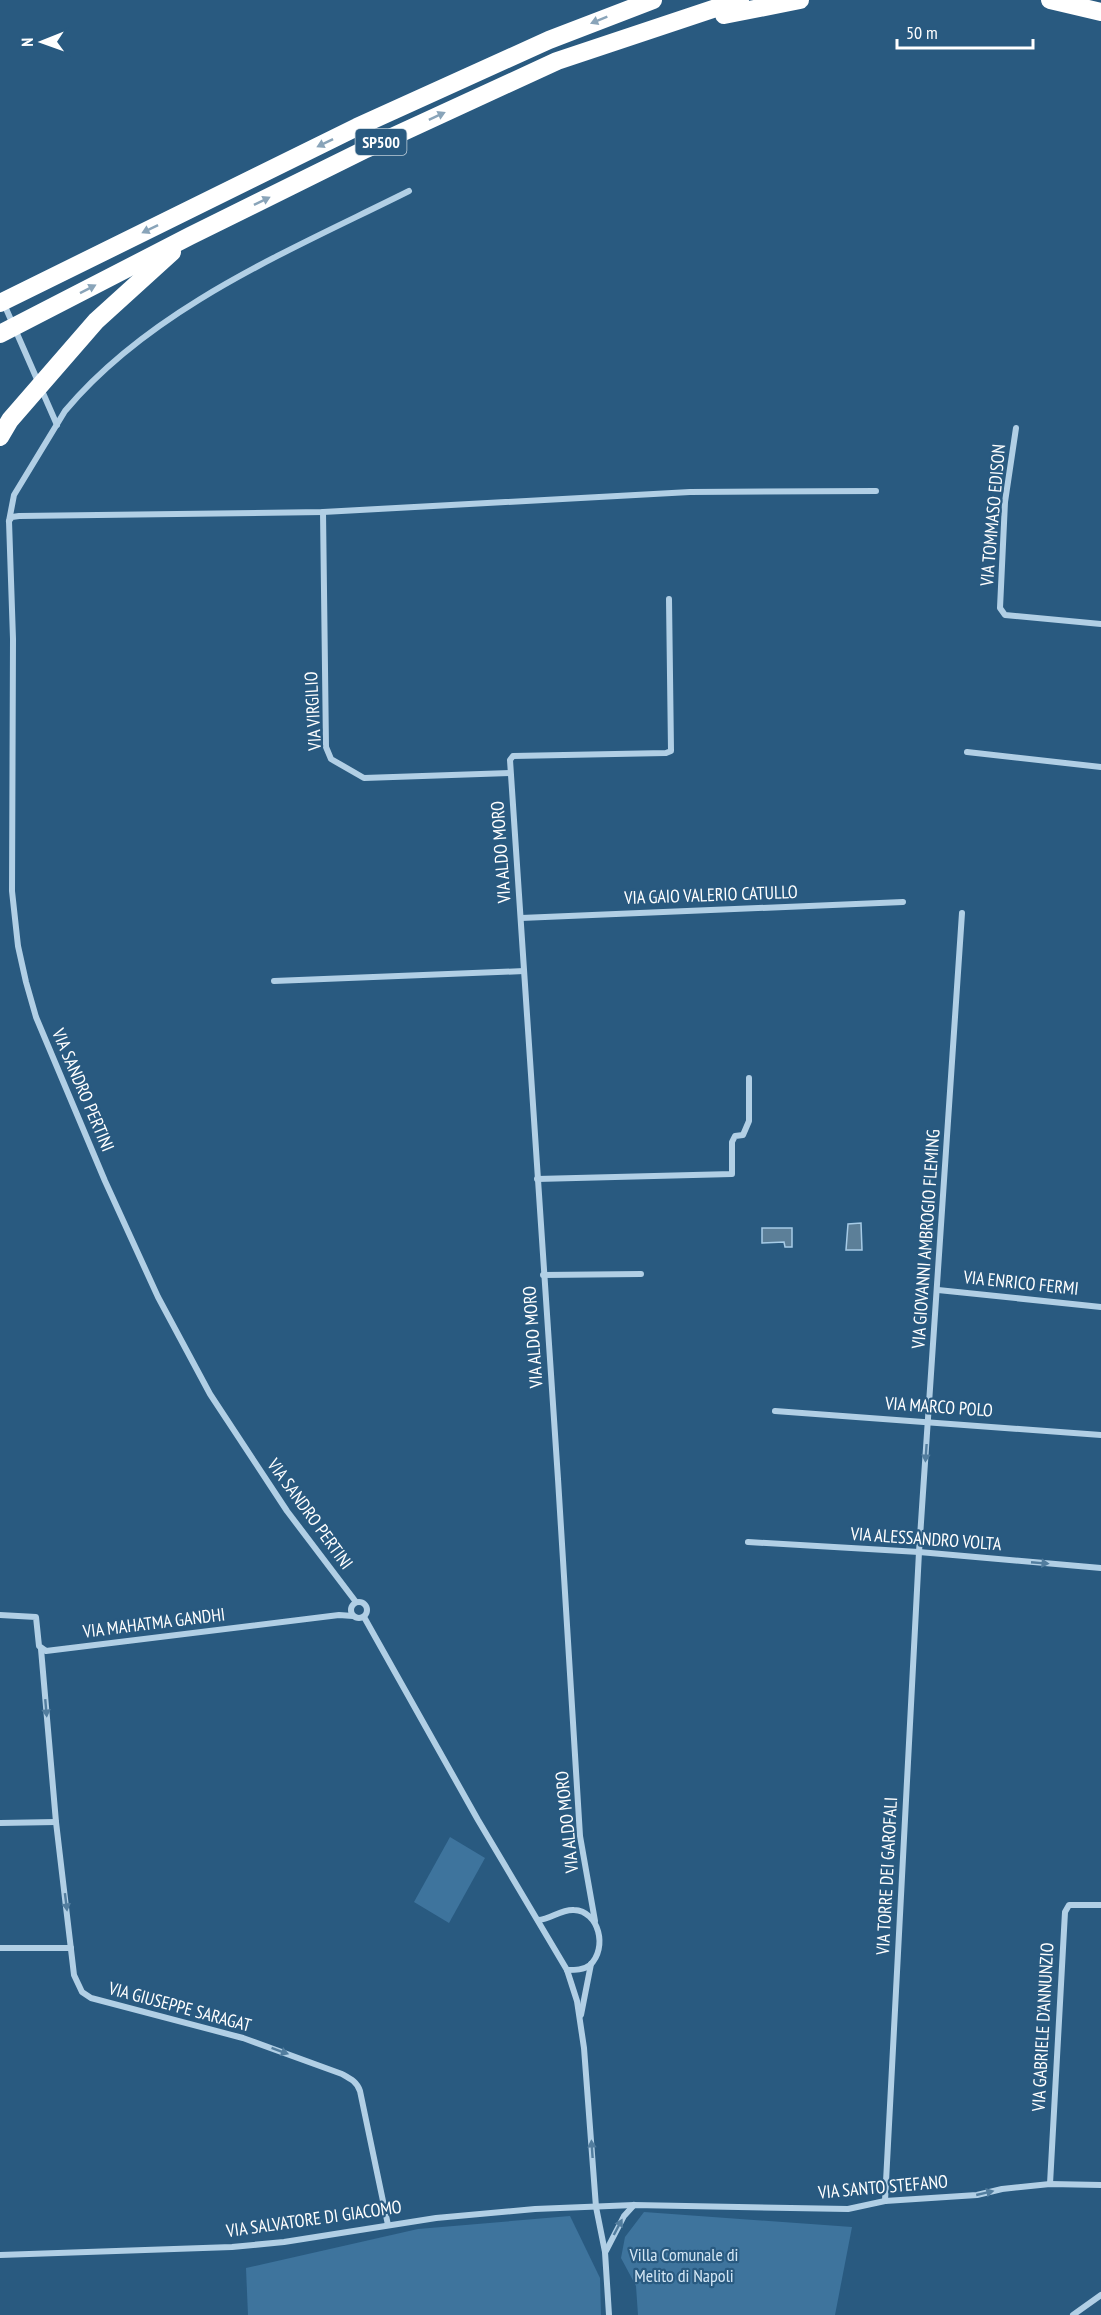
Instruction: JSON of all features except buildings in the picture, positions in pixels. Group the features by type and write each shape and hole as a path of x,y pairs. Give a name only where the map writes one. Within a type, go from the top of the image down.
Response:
{"highway":[{"name":"SP500","path":"0,303 357,127 549,40 654,0"},
{"name":"SP500","path":"0,334 366,149 557,61 631,34 740,0"},
{"path":"631,34 800,0"},
{"path":"1050,0 1101,12"},
{"path":"0,437 10,420 96,321 190,236"}],"street":[{"name":"VIA SANDRO PERTINI","path":"354,1605 287,1511 210,1394 158,1297 110,1192 36,1017 18,946 12,891 13,639 9,521 14,495 75,398 119,358 170,318 203,296 409,191"},
{"path":"0,295 57,425"},
{"name":"VIA TOMMASO EDISON","path":"1016,428 1005,502 1000,608 1005,615 1101,624"},
{"path":"9,521 12,516 323,512 690,492 876,491"},
{"name":"VIA VIRGILIO","path":"323,512 327,747 331,759 362,778 510,773"},
{"path":"510,773 510,760 513,756 671,752 669,599"},
{"path":"967,752 1101,767"},
{"name":"VIA ALDO MORO","path":"510,773 580,1836 595,1921"},
{"name":"VIA GAIO VALERIO CATULLO","path":"521,918 903,902"},
{"name":"VIA GIOVANNI AMBROGIO FLEMING","path":"919,1552 962,913"},
{"path":"274,981 524,971"},
{"path":"537,1179 732,1174 732,1142 735,1136 743,1135 749,1121 749,1078"},
{"path":"543,1275 641,1274"},
{"name":"VIA ENRICO FERMI","path":"938,1290 1101,1307"},
{"name":"VIA MARCO POLO","path":"775,1411 928,1420 1101,1435"},
{"name":"VIA ALESSANDRO VOLTA","path":"748,1542 919,1552 1101,1568"},
{"name":"VIA TORRE DEI GAROFALI","path":"885,2201 919,1552"},
{"path":"363,1603 368,1612 359,1619 353,1616 354,1605 363,1603"},
{"name":"VIA MAHATMA GANDHI","path":"339,1614 354,1605"},
{"name":"VIA MAHATMA GANDHI","path":"41,1650 57,1650 339,1614 353,1616"},
{"path":"0,1615 36,1617 41,1650"},
{"path":"364,1617 478,1820 567,1970 574,1986 586,2066 596,2207 605,2252 609,2315"},
{"name":"VIA GIUSEPPE SARAGAT","path":"41,1650 56,1822 74,1975 82,1992 91,1998 243,2038 352,2079 360,2091 388,2225"},
{"path":"0,1823 56,1822"},
{"path":"582,1911 591,1898"},
{"name":"VIA GABRIELE D'ANNUNZIO","path":"1050,2184 1065,1911 1069,1905 1101,1905"},
{"path":"538,1920 552,1918 561,1912 572,1910 591,1915 595,1921 600,1940 596,1956 591,1964 580,2022"},
{"path":"545,1932 552,1918"},
{"path":"0,1948 71,1948"},
{"path":"567,1970 580,1970 591,1964"},
{"name":"VIA SANTO STEFANO","path":"596,2207 634,2205 848,2209 885,2201 977,2195 1002,2189 1050,2184 1101,2185"},
{"path":"605,2252 624,2216 634,2205"},
{"name":"VIA SALVATORE DI GIACOMO","path":"0,2255 232,2247 284,2242 480,2212 596,2207"},
{"path":"1073,2315 1101,2295"}],"green space":[{"path":"450,1837 485,1858 449,1923 414,1902"},
{"name":"Villa Comunale di Melito di Napoli","path":"644,2212 852,2227 835,2315 638,2315 636,2286 621,2258 625,2237"},
{"path":"570,2216 600,2278 601,2315 248,2315 246,2268 418,2229"}],"shaded area":[{"path":"861,1223 862,1250 846,1250 848,1224"},
{"path":"762,1228 792,1228 792,1247 785,1247 784,1242 762,1243"}]}
